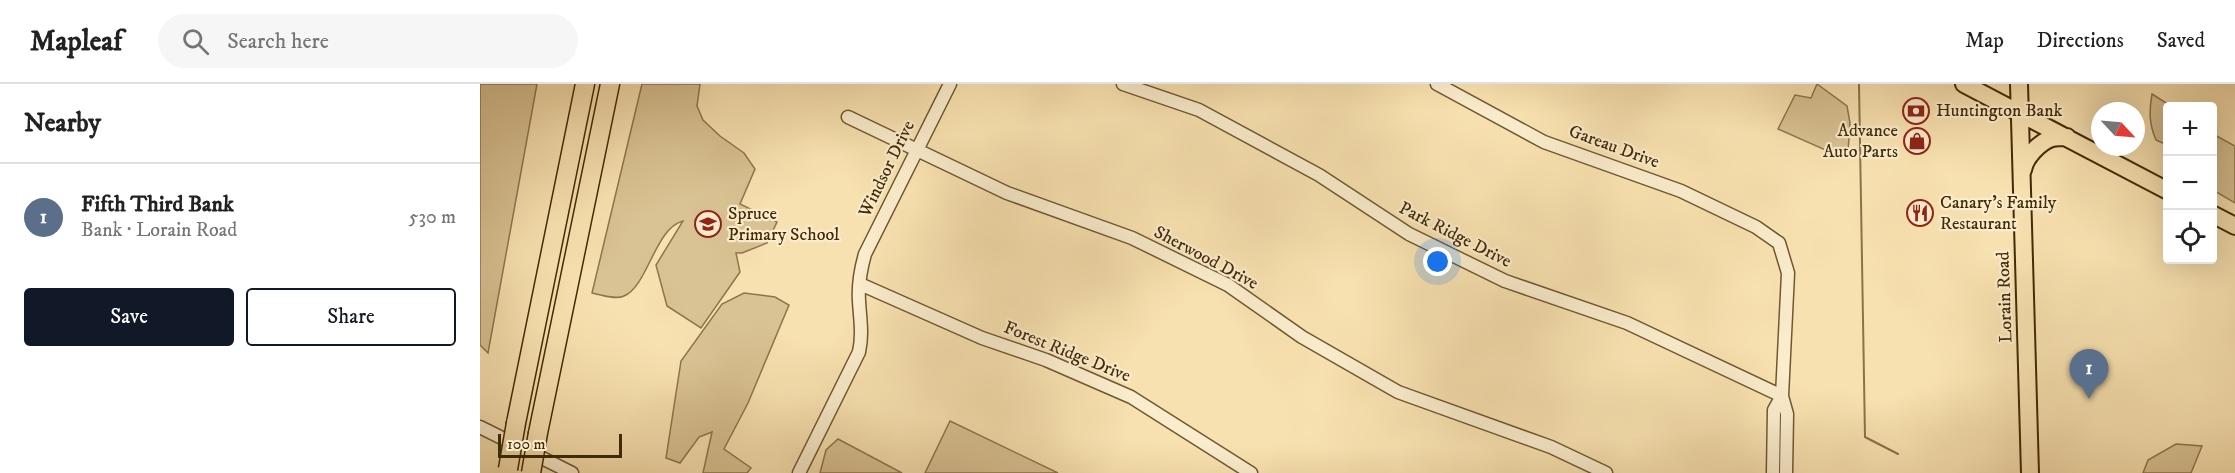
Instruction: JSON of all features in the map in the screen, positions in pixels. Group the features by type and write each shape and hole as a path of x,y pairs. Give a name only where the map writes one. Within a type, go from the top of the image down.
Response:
{"highway":[{"path":"508,471 585,84"},
{"path":"531,473 610,84"}],"main road":[{"path":"1970,87 1988,90 1998,84"},
{"name":"Lorain Road","path":"2019,84 2030,473"},
{"path":"1970,87 2163,187"},
{"path":"2022,176 2024,165 2038,147 2052,138 2067,137"},
{"path":"2217,217 2235,226"}],"street":[{"name":"Windsor Drive","path":"799,473 859,352 862,336 859,299 865,254 950,84"},
{"name":"Park Ridge Drive","path":"1123,84 1199,110 1319,175 1409,234 1505,281 1627,323 1782,396"},
{"name":"Gareau Drive","path":"1437,84 1544,142 1681,190 1756,227 1779,243 1788,273 1782,396"},
{"name":"Sherwood Drive","path":"848,117 1007,193 1132,238 1228,285 1302,337 1398,392 1551,447 1606,473"},
{"name":"Forest Ridge Drive","path":"860,284 982,338 1046,360 1131,397 1251,473"},
{"path":"1773,473 1774,410 1782,396"},
{"path":"1782,396 1787,414 1786,473"},
{"path":"480,427 572,473"}],"shaded area":[{"path":"480,84 537,84 488,353 480,345"},
{"path":"642,84 700,84 697,106 703,120 720,136 744,153 755,169 740,204 777,222 767,243 742,253 736,253 740,272 701,328 667,306 656,265 683,221 673,226 665,234 632,290 617,298 592,293"},
{"path":"1817,84 1847,106 1850,123 1848,152 1841,157 1778,129 1795,95 1811,98"},
{"path":"2152,94 2165,102 2163,143 2156,140 2150,112"},
{"path":"2217,136 2235,146 2235,203 2217,192"},
{"path":"744,293 775,297 789,305 748,403 724,449 751,468 747,473 703,473 712,432 699,437 680,463 666,458 681,361 722,304"},
{"path":"950,421 1058,473 925,473"},
{"path":"838,439 902,473 820,473 826,450"},
{"path":"2176,444 2202,446 2191,473 2143,473 2148,460"}],"waterway":[{"path":"1859,84 1865,437 1898,454"}],"place":[{"name":"Huntington Bank","path":"1916,111"},
{"name":"Advance Auto Parts","path":"1917,141"},
{"name":"Canary's Family Restaurant","path":"1920,213"},
{"name":"Spruce Primary School","path":"708,224"},
{"name":"Fifth Third Bank","path":"2089,399"}]}
